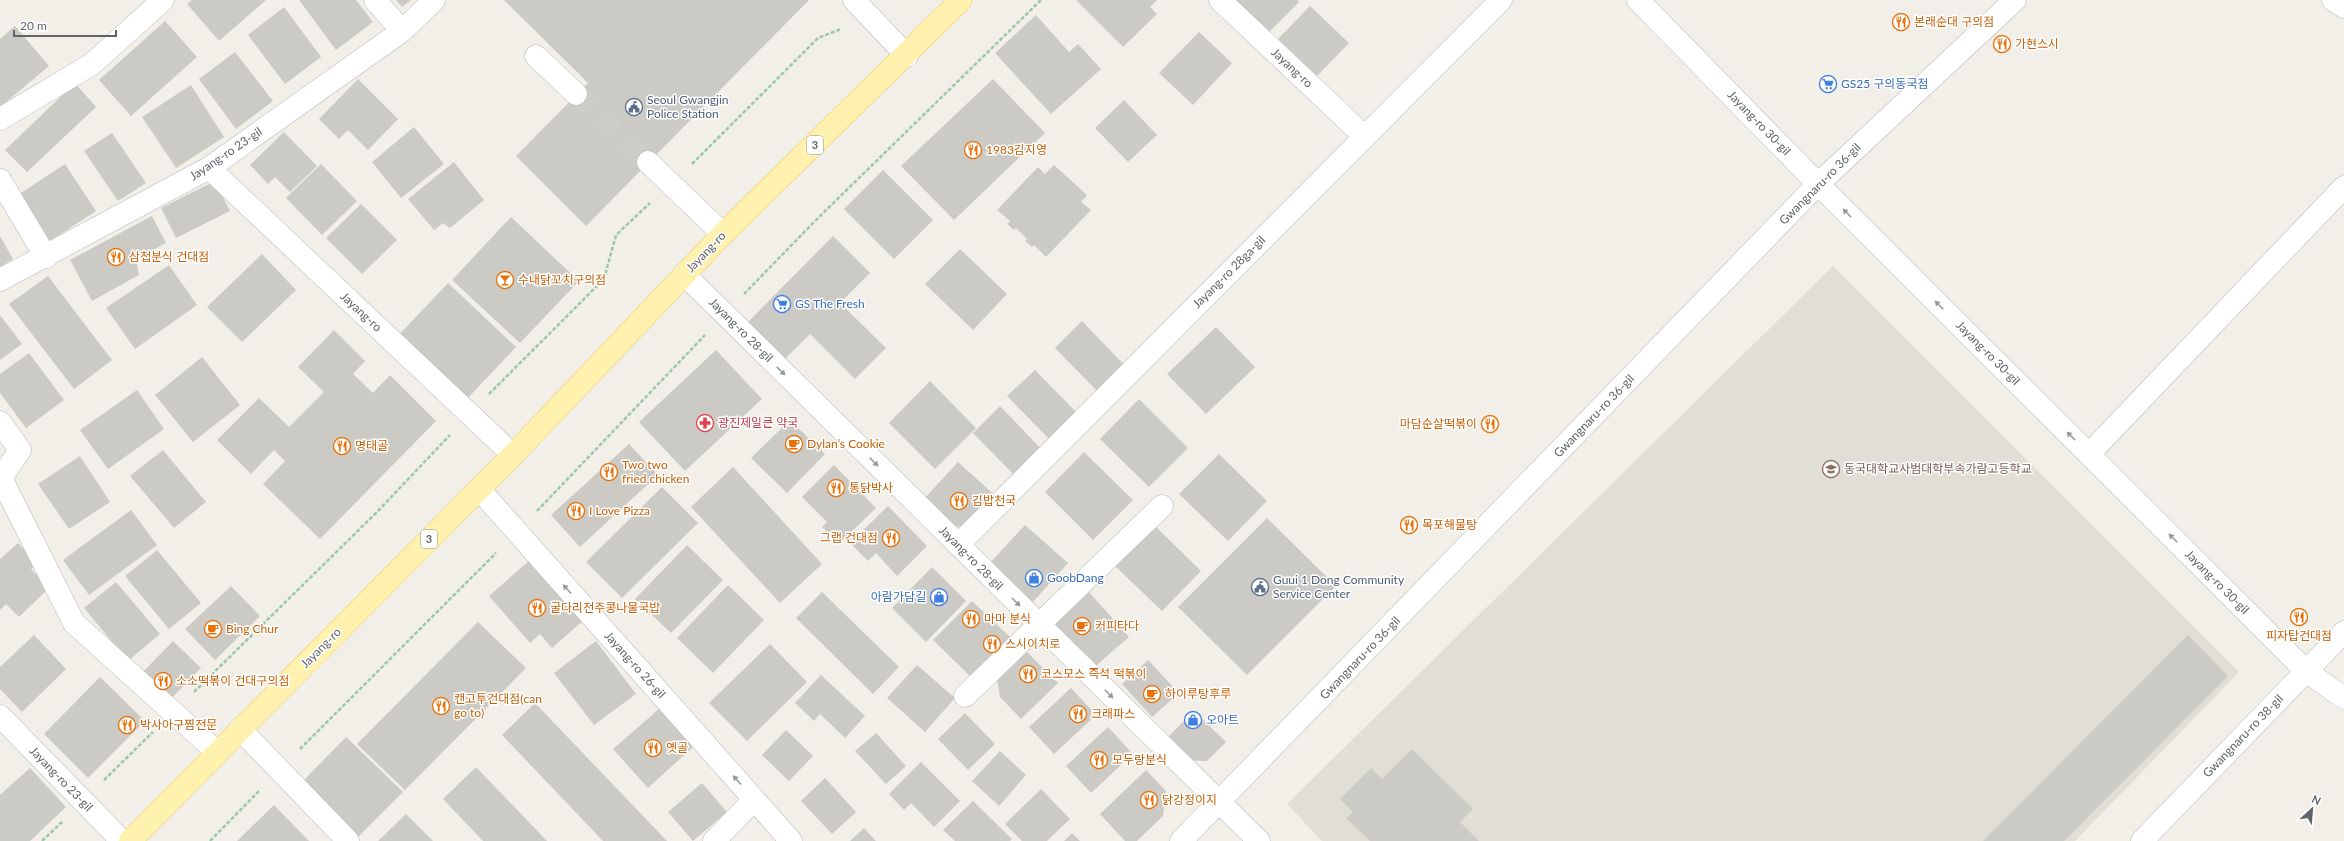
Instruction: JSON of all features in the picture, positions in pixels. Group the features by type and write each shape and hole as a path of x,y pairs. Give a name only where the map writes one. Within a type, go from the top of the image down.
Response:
{"main road":[{"name":"Jayang-ro","path":"130,841 513,455 723,234 907,56 961,0"}],"street":[{"path":"0,119 92,64 164,0"},
{"path":"375,0 402,31"},
{"name":"Jayang-ro 23-gil","path":"0,280 46,257 209,168 402,31 434,0"},
{"path":"854,0 907,56"},
{"name":"Jayang-ro","path":"1220,0 1364,136"},
{"name":"Jayang-ro 28ga-gil","path":"958,545 1501,0"},
{"name":"Jayang-ro 30-gil","path":"1638,0 1818,184 2306,671 2344,698"},
{"name":"Gwangnaru-ro 36-gil","path":"1181,841 1818,184 2015,0"},
{"path":"2333,0 2344,6"},
{"path":"536,56 576,94"},
{"path":"648,162 723,234"},
{"name":"Jayang-ro","path":"209,168 513,455"},
{"path":"0,180 46,257"},
{"path":"2089,454 2344,187"},
{"name":"Jayang-ro 28-gil","path":"684,274 1259,841"},
{"path":"0,422 20,450 1,478 74,623 218,752"},
{"name":"Jayang-ro 26-gil","path":"478,489 791,841"},
{"path":"965,696 1162,506"},
{"name":"Gwangnaru-ro 38-gil","path":"2142,841 2344,632"},
{"name":"Jayang-ro 23-gil","path":"0,716 122,841"},
{"path":"240,729 348,841"},
{"path":"714,841 754,800"}],"path":[{"path":"210,841 517,532 724,314 817,220 1041,0"}],"shaded area":[{"name":"동국대학교사범대학부속가람고등학교","path":"1833,266 2239,672 2075,841 1322,841 1287,804"}],"building":[{"path":"192,0 266,0 219,41 187,4"},
{"path":"299,0 356,0 373,22 336,50"},
{"path":"396,0 411,0 402,7"},
{"name":"Seoul Gwangjin Police Station","path":"504,0 809,0 586,226 516,156 588,83"},
{"path":"1076,0 1157,0 1150,7 1157,14 1123,47"},
{"path":"1231,0 1297,0 1299,2 1267,34"},
{"path":"1310,6 1349,43 1317,76 1278,39"},
{"path":"284,7 321,57 285,84 248,35"},
{"path":"1036,15 1069,52 1078,44 1101,69 1051,114 995,53"},
{"path":"165,21 197,57 131,116 99,80"},
{"path":"15,26 49,66 0,107 0,39"},
{"path":"1199,32 1232,63 1193,105 1159,73"},
{"path":"235,52 273,101 236,129 199,79"},
{"path":"358,79 398,119 368,150 348,130 339,139 319,119"},
{"path":"993,79 1045,133 954,220 901,166"},
{"path":"75,83 96,107 27,172 5,150"},
{"path":"191,85 224,137 176,168 142,117"},
{"path":"1124,100 1157,135 1128,162 1095,128"},
{"path":"414,127 444,164 401,198 372,162"},
{"path":"284,132 317,166 290,192 275,177 268,184 250,165"},
{"path":"112,133 146,183 118,201 84,151"},
{"path":"454,162 484,200 450,228 443,223 434,230 408,199"},
{"path":"65,164 96,211 50,241 18,195"},
{"path":"321,164 357,201 322,235 286,198"},
{"path":"1054,165 1087,195 1081,202 1091,210 1046,257 1034,245 1032,247 1025,241 1027,239 1016,228 1014,230 1007,224 1010,221 997,210 1038,167 1045,174"},
{"path":"883,170 933,220 894,259 844,209"},
{"path":"215,181 230,211 176,238 161,208"},
{"path":"361,204 397,240 362,274 326,238"},
{"path":"152,216 166,243 136,259 139,275 92,301 70,260"},
{"path":"511,217 579,281 520,343 452,280"},
{"path":"0,236 13,259 0,267"},
{"path":"833,236 870,273 840,303 886,348 855,379 810,334 783,361 745,325"},
{"path":"960,249 1007,294 973,330 925,284"},
{"path":"262,254 296,290 242,342 207,307"},
{"path":"169,265 197,305 135,349 106,308"},
{"path":"48,276 112,360 74,389 9,304"},
{"path":"448,283 516,347 465,401 397,337"},
{"path":"0,315 22,344 0,360"},
{"path":"1082,321 1127,368 1100,394 1055,348"},
{"path":"1216,327 1255,367 1206,414 1167,374"},
{"path":"334,330 365,361 353,374 373,393 390,375 436,421 320,539 263,484 285,461 274,450 251,474 217,440 259,398 289,427 324,392 298,367"},
{"path":"716,350 762,399 685,471 639,422"},
{"path":"29,353 64,400 26,428 0,393 0,374"},
{"path":"202,357 240,405 193,442 155,395"},
{"path":"1035,370 1080,416 1052,442 1007,396"},
{"path":"930,381 976,428 935,469 889,423"},
{"path":"137,390 164,429 108,469 80,430"},
{"path":"1139,399 1188,448 1149,487 1100,439"},
{"path":"1000,406 1045,453 1018,479 973,433"},
{"path":"790,420 825,454 787,493 751,458"},
{"path":"629,444 658,475 580,547 551,515"},
{"path":"163,450 206,502 174,528 130,476"},
{"path":"1084,452 1133,500 1093,540 1045,492"},
{"path":"1219,454 1267,501 1228,541 1179,494"},
{"path":"80,456 110,502 69,529 38,484"},
{"path":"958,462 999,499 971,529 946,525 921,502"},
{"path":"834,465 876,508 839,544 822,527 827,522 802,497"},
{"path":"733,467 822,564 780,603 691,507"},
{"path":"662,487 698,523 622,598 586,562"},
{"path":"888,506 927,546 897,576 876,553 868,561 850,543"},
{"path":"131,510 157,545 89,595 63,560"},
{"path":"1267,518 1336,586 1247,675 1178,607"},
{"path":"1153,524 1201,571 1162,611 1113,564"},
{"path":"1025,525 1068,563 1032,603 989,564"},
{"path":"18,543 38,563 31,569 49,588 19,617 6,604 0,610 0,559"},
{"path":"687,545 723,580 671,633 635,599"},
{"path":"157,550 201,603 169,629 125,576"},
{"path":"531,559 585,619 552,648 540,634 530,643 489,596"},
{"path":"932,567 966,601 926,642 892,608"},
{"path":"116,582 160,634 128,661 84,608"},
{"path":"728,585 764,620 713,673 677,638"},
{"path":"231,586 260,616 215,660 185,629"},
{"path":"822,592 899,667 873,694 796,618"},
{"path":"1089,592 1129,637 1091,670 1052,625"},
{"path":"972,601 1010,637 971,677 933,640"},
{"path":"478,622 526,668 405,790 357,744"},
{"path":"34,635 66,669 22,712 0,689 0,667"},
{"path":"2188,635 2228,676 2064,841 1983,841"},
{"path":"173,641 201,668 167,703 138,677"},
{"path":"596,641 636,694 594,725 554,673"},
{"path":"770,644 807,682 747,741 709,703"},
{"path":"1023,648 1058,683 1021,719 1000,697 996,673"},
{"path":"1148,660 1179,693 1152,717 1122,684"},
{"path":"917,665 955,698 925,732 887,698"},
{"path":"821,675 865,716 845,738 820,714 814,721 795,703"},
{"path":"100,677 145,721 88,778 44,734"},
{"path":"1071,688 1096,715 1054,754 1029,727"},
{"path":"535,703 667,841 603,841 502,735"},
{"path":"659,709 693,747 648,788 613,749"},
{"path":"1194,711 1226,742 1207,761 1185,760 1165,740"},
{"path":"965,713 995,744 968,770 938,739"},
{"path":"1108,727 1133,754 1091,793 1066,766"},
{"path":"786,730 813,756 789,781 762,755"},
{"path":"876,733 906,766 886,784 855,751"},
{"path":"346,737 403,792 357,838 301,783"},
{"path":"1412,749 1473,809 1460,822 1479,841 1370,841 1346,818 1353,812 1340,799 1371,768 1382,779"},
{"path":"1000,751 1026,775 999,806 972,781"},
{"path":"921,762 960,801 934,827 911,803 904,810 889,794"},
{"path":"476,767 547,841 483,841 443,799"},
{"path":"30,768 66,807 30,841 0,841 0,795"},
{"path":"1146,770 1166,791 1163,816 1137,841 1125,841 1100,814"},
{"path":"825,778 856,812 832,834 801,801"},
{"path":"702,783 727,812 693,841 668,812"},
{"path":"1041,789 1070,819 1047,841 1022,841 1005,824"},
{"path":"973,801 1012,839 1010,841 955,841 943,830"},
{"path":"274,805 309,841 237,841"},
{"path":"406,814 433,841 378,841"},
{"path":"864,828 876,841 850,841"},
{"path":"1072,833 1080,841 1064,841"}],"tunnel":[{"path":"576,94 648,162"}],"place":[{"name":"본래순대 구의점","path":"1901,22"},
{"name":"가현스시","path":"2002,44"},
{"name":"GS25 구의동국점","path":"1828,84"},
{"name":"Seoul Gwangjin Police Station","path":"634,107"},
{"name":"1983김지영","path":"973,150"},
{"name":"삼첩분식 건대점","path":"116,257"},
{"name":"수내닭꼬치구의점","path":"505,280"},
{"name":"GS The Fresh","path":"782,304"},
{"name":"광진제일큰 약국","path":"705,423"},
{"name":"마담순살떡볶이","path":"1490,424"},
{"name":"Dylan’s Cookie","path":"794,444"},
{"name":"명태골","path":"342,446"},
{"name":"동국대학교사범대학부속가람고등학교","path":"1831,469"},
{"name":"Two two fried chicken","path":"609,472"},
{"name":"통닭박사","path":"836,488"},
{"name":"김밥천국","path":"959,501"},
{"name":"I Love Pizza","path":"576,511"},
{"name":"목포해물탕","path":"1409,525"},
{"name":"그랩 건대점","path":"891,538"},
{"name":"GoobDang","path":"1034,578"},
{"name":"Guui 1 Dong Community Service Center","path":"1260,587"},
{"name":"아람가담길","path":"939,597"},
{"name":"굴다리전주콩나물국밥","path":"537,608"},
{"name":"피자탑건대점","path":"2299,617"},
{"name":"마마 분식","path":"971,619"},
{"name":"커피타다","path":"1082,626"},
{"name":"Bing Chur","path":"213,629"},
{"name":"스시이치로","path":"992,644"},
{"name":"코스모스 즉석 떡볶이","path":"1028,674"},
{"name":"소소떡볶이 건대구의점","path":"163,681"},
{"name":"하이루탕후루","path":"1152,694"},
{"name":"캔고투건대점(can go to)","path":"441,706"},
{"name":"크래파스","path":"1078,714"},
{"name":"오아트","path":"1193,720"},
{"name":"박사아구찜전문","path":"127,725"},
{"name":"옛골","path":"653,748"},
{"name":"모두랑분식","path":"1099,760"},
{"name":"닭강정이지","path":"1149,800"}]}
